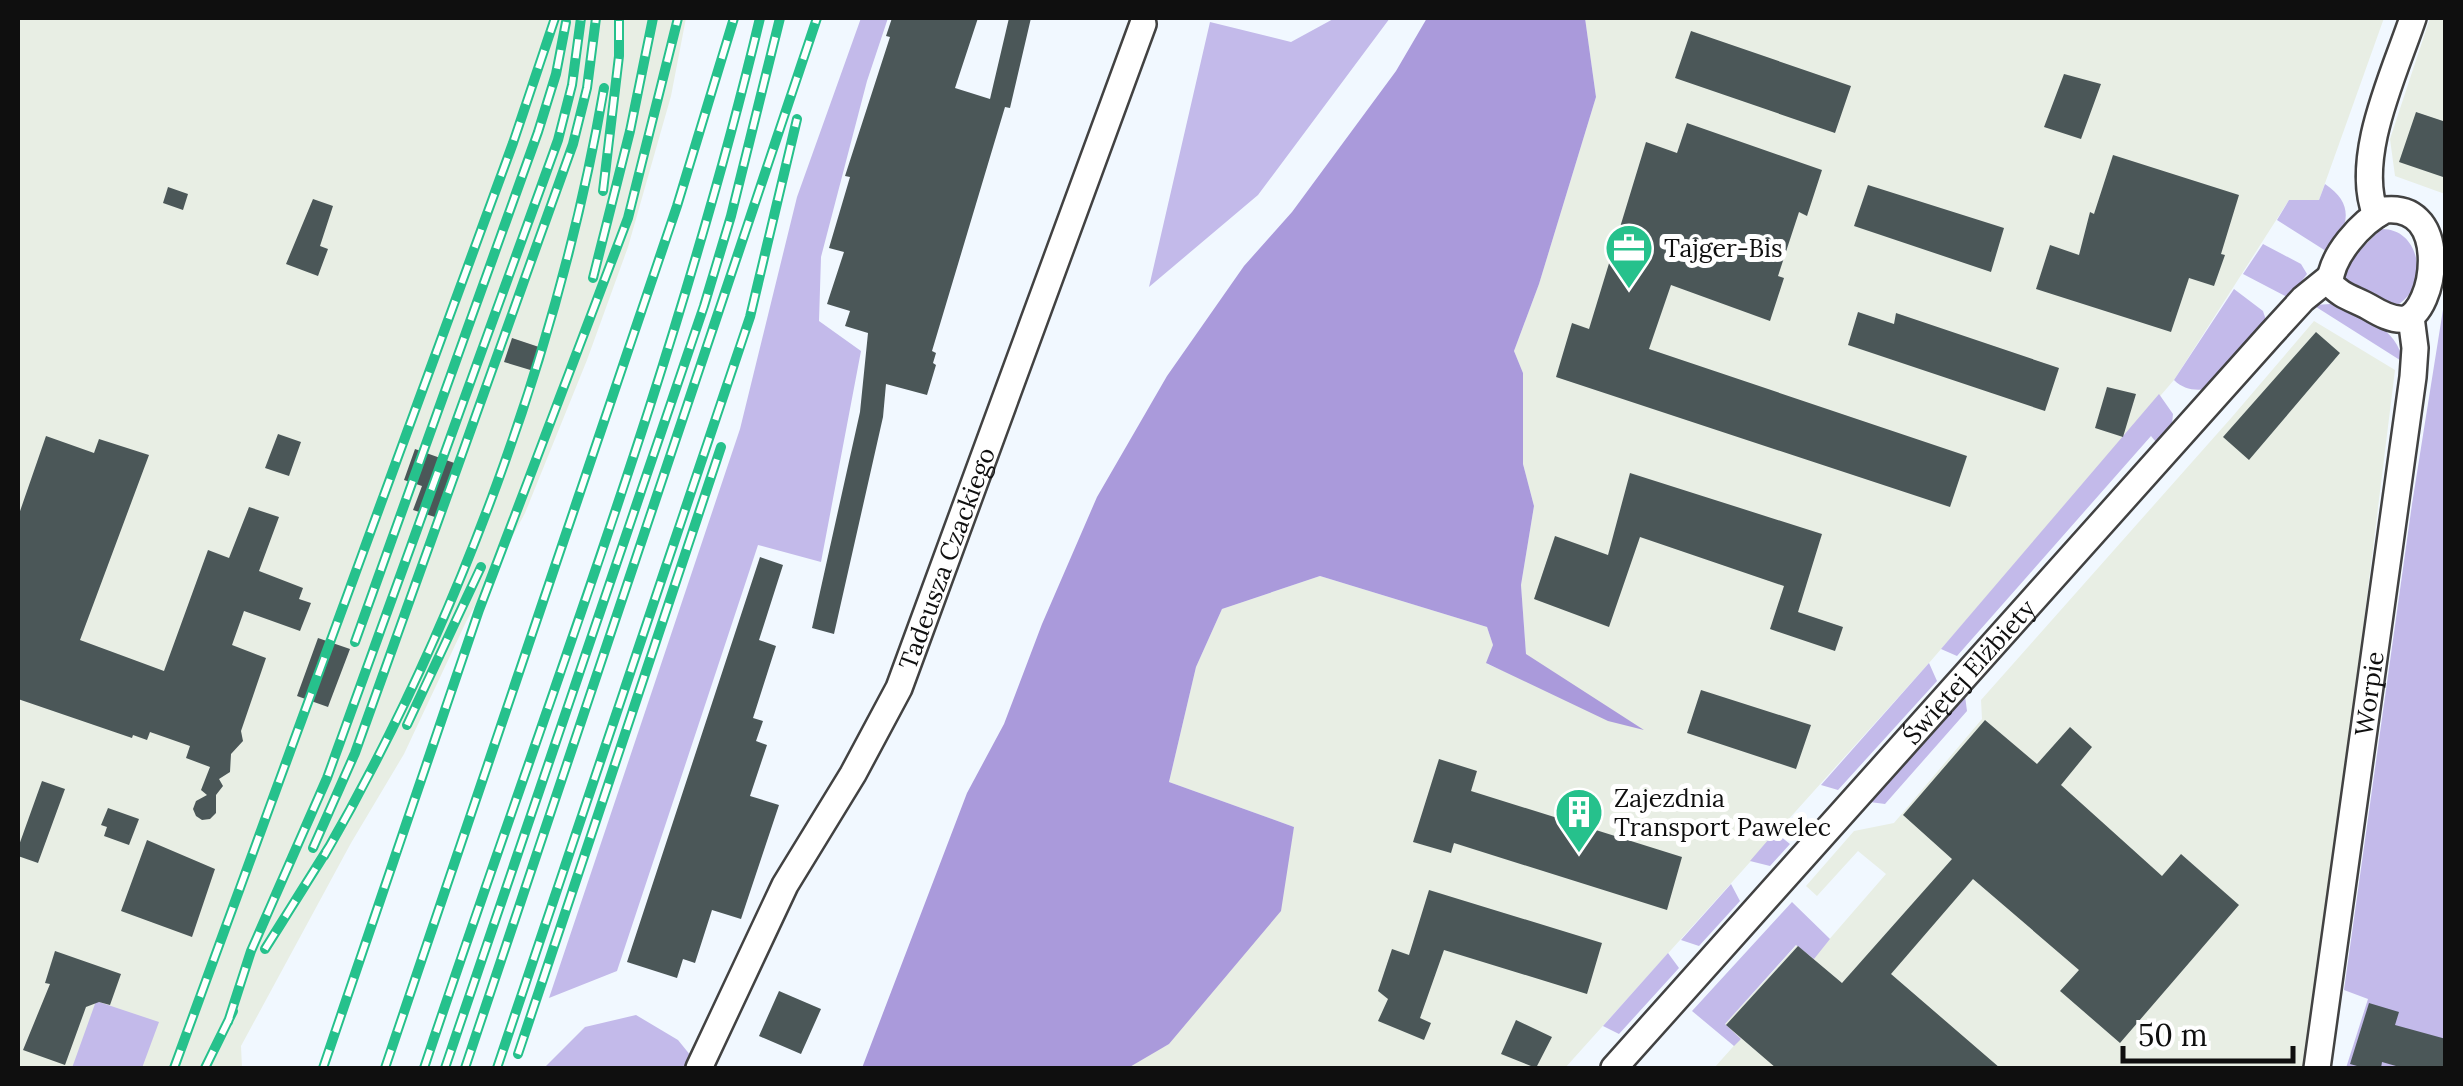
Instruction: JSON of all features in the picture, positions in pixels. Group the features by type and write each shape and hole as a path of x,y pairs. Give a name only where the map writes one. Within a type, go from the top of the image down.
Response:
{"street":[{"path":"2376,215 2371,190 2374,133 2413,18"},
{"name":"Tadeusza Czackiego","path":"699,1068 785,884 853,774 899,688 1143,24"},
{"path":"2385,210 2401,210 2435,222 2430,275 2423,301 2411,317 2393,318 2334,289 2329,278 2336,262 2376,215 2385,210"},
{"name":"Świętej Elżbiety","path":"1614,1068 2271,334 2329,278"},
{"name":"Worpie","path":"2316,1068 2413,376 2411,317"}],"shaded area":[{"path":"18,18 686,18 671,96 628,247 525,513 466,622 404,754 241,1046 242,1068 18,1068"},
{"path":"861,18 888,18 867,81 821,257 819,321 861,351 821,562 758,545 617,971 549,998 740,429 797,197"},
{"path":"1335,18 1390,18 1258,195 1149,287 1210,22 1291,42"},
{"path":"1427,18 1585,18 1596,97 1539,284 1514,351 1523,373 1523,464 1534,506 1521,585 1526,654 1644,730 1608,721 1486,663 1493,645 1487,627 1320,576 1222,609 1196,667 1169,782 1294,827 1281,911 1169,1044 1128,1068 862,1068 967,793 1004,724 1097,497 1167,376 1244,266 1292,212 1396,71"},
{"path":"1585,18 2384,18 2319,200 2289,200 2174,380 1929,663 1565,1068 1128,1068 1169,1044 1286,871 1294,827 1169,782 1196,667 1222,609 1320,576 1487,627 1493,645 1487,664 1640,728 1526,655 1521,585 1534,506 1523,464 1523,373 1514,351 1539,284 1596,97"},
{"path":"2430,18 2445,18 2445,194 2395,176 2390,139"},
{"path":"2325,184 2341,199 2346,216 2329,253 2277,220 2289,200 2319,200"},
{"path":"2381,229 2405,238 2416,259 2414,284 2399,304 2388,304 2345,282 2342,276 2351,259"},
{"path":"2263,244 2301,264 2307,274 2289,298 2243,274"},
{"path":"2234,289 2263,311 2266,320 2207,389 2181,385 2174,380"},
{"path":"2445,297 2445,1068 2346,1068 2368,999 2344,990"},
{"path":"2331,304 2365,317 2386,331 2400,350 2403,362 2313,305"},
{"path":"2314,321 2395,370 2338,832 2304,1068 1714,1068 1740,1039 1724,1025 1797,945 1813,958 1886,874 1858,851 1817,896 1806,886 1854,831 1894,823 1982,719 1981,700"},
{"path":"2159,394 2173,414 2172,424 2156,442 2151,436 1957,656 1941,649"},
{"path":"1929,663 1937,681 1838,790 1821,785"},
{"path":"1965,696 1967,711 1885,804 1870,802"},
{"path":"1775,832 1790,844 1770,866 1750,861"},
{"path":"1731,884 1740,901 1699,946 1681,940"},
{"path":"1792,902 1830,939 1814,959 1796,945 1725,1024 1741,1039 1734,1046 1692,1011"},
{"path":"1668,953 1679,968 1619,1034 1603,1026"},
{"path":"96,1001 159,1022 142,1068 72,1068"},
{"path":"636,1015 678,1040 691,1056 686,1068 544,1068 585,1027"}],"building":[{"path":"892,18 978,18 955,88 990,99 1009,18 1031,18 1010,108 1005,107 932,351 936,353 936,365 927,395 886,384 883,417 834,634 812,628 860,412 868,333 845,326 850,311 827,304 844,252 829,248 850,177 845,176 890,37 886,36"},
{"path":"1691,31 1851,86 1835,133 1675,78"},
{"path":"2064,74 2101,84 2081,139 2044,127"},
{"path":"2416,112 2446,122 2446,178 2399,162"},
{"path":"1687,123 1822,170 1807,216 1799,212 1778,276 1784,278 1770,321 1671,285 1649,349 1967,456 1950,507 1556,377 1572,323 1589,329 1646,142 1677,153"},
{"path":"2113,155 2239,195 2214,286 2189,278 2171,332 2036,289 2050,245 2079,255 2090,212 2094,214"},
{"path":"1868,185 2004,228 1991,272 1854,226"},
{"path":"168,187 188,194 183,210 163,203"},
{"path":"313,199 333,206 320,246 328,249 318,276 286,264"},
{"path":"1858,312 1894,324 1896,313 2059,368 2045,411 1848,345"},
{"path":"2316,332 2340,353 2249,460 2223,437"},
{"path":"512,338 545,349 537,372 504,362"},
{"path":"2107,387 2136,394 2123,437 2095,428"},
{"path":"278,434 301,442 289,476 265,468"},
{"path":"46,436 94,453 99,439 149,455 80,640 164,671 208,550 229,558 249,507 279,517 259,571 303,588 299,599 311,603 300,631 244,611 232,645 266,658 241,731 243,741 231,754 230,772 219,779 223,786 216,795 216,813 210,819 202,820 193,809 196,801 207,795 201,790 210,767 186,758 190,746 150,732 147,740 133,735 132,738 18,699 18,517"},
{"path":"415,449 460,465 438,518 413,510 422,486 404,480"},
{"path":"1630,473 1822,534 1798,612 1843,627 1835,651 1770,629 1784,586 1640,537 1609,627 1534,599 1555,536 1608,555"},
{"path":"760,557 783,565 759,640 776,646 753,718 763,721 756,741 767,745 750,796 779,805 741,919 712,910 695,963 683,959 677,978 627,962"},
{"path":"318,638 350,649 328,707 297,696"},
{"path":"1701,690 1811,725 1796,769 1687,733"},
{"path":"1985,720 2037,764 2070,727 2092,747 2061,785 2162,876 2181,854 2239,905 2120,1043 2060,991 2079,970 1973,879 1891,974 2000,1068 1776,1068 1726,1025 1798,946 1842,983 1952,859 1903,815"},
{"name":"Zajezdnia Transport Pawelec","path":"1439,759 1477,771 1471,791 1682,857 1667,910 1454,843 1451,853 1413,842"},
{"path":"42,781 65,789 38,863 18,856 18,848"},
{"path":"108,808 139,819 129,845 104,836 107,827 101,825"},
{"path":"147,840 215,869 192,937 121,911"},
{"path":"1429,890 1602,943 1587,994 1444,950 1420,1018 1431,1023 1424,1040 1378,1021 1388,999 1378,991 1392,949 1409,955"},
{"path":"55,951 121,974 110,1005 99,1002 86,1007 65,1065 23,1050 50,984 45,983"},
{"path":"779,991 821,1009 801,1054 759,1036"},
{"path":"2369,1003 2399,1012 2395,1025 2446,1039 2446,1068 2403,1068 2382,1062 2381,1068 2364,1068 2350,1064"},
{"path":"1516,1020 1552,1037 1536,1068 1501,1054"}],"railway":[{"path":"174,1068 513,143 555,18"},
{"path":"228,1022 251,951 327,778 558,140 572,85 581,18"},
{"path":"313,848 355,753 573,144 587,88 596,18"},
{"path":"603,191 619,56 619,18"},
{"path":"593,278 653,18"},
{"path":"323,1068 479,610 628,218 678,18"},
{"path":"385,1068 677,206 734,18"},
{"path":"424,1068 647,415 726,151 760,18"},
{"path":"445,1068 704,306 731,216 780,18"},
{"path":"465,1068 817,18"},
{"path":"355,642 538,132 556,74 566,22"},
{"path":"324,856 418,676 497,484 560,286 604,88"},
{"path":"497,1068 750,317 797,119"},
{"path":"518,1054 721,447"},
{"path":"407,725 481,567"},
{"path":"265,949 329,847"},
{"path":"205,1068 233,1011"}],"place":[{"name":"Tajger-Bis","path":"1629,290"},
{"name":"Zajezdnia Transport Pawelec","path":"1579,854"}]}
